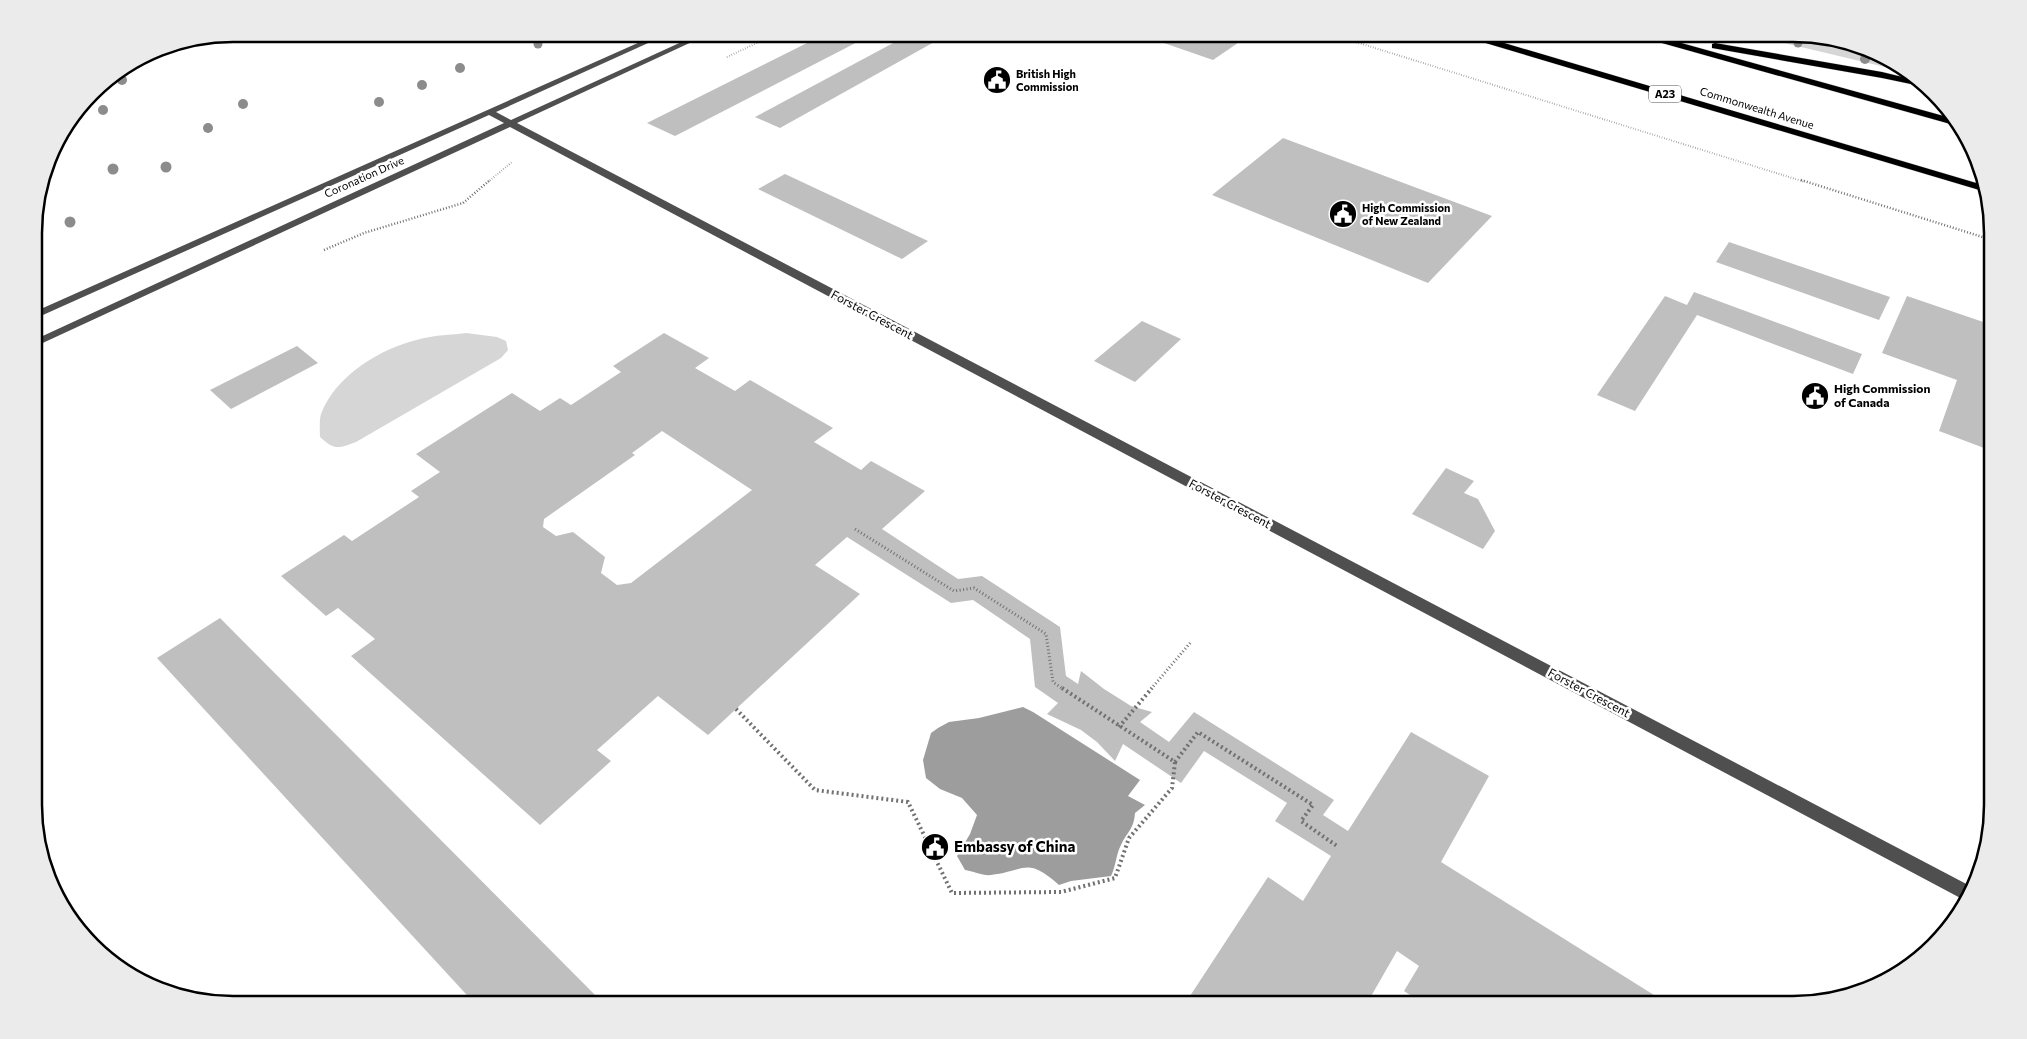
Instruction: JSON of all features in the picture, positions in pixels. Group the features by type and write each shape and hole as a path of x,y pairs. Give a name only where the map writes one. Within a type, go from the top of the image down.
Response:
{"highway":[{"name":"Commonwealth Avenue","path":"1492,42 1979,187"},
{"path":"1668,42 1949,122"},
{"path":"1690,42 1882,75 1909,82"},
{"path":"1865,153 1977,180"}],"street":[{"name":"Coronation Drive","path":"42,312 213,234 646,42"},
{"name":"Coronation Drive","path":"42,340 688,42"},
{"name":"Forster Crescent","path":"489,112 1964,891"}],"path":[{"path":"1356,42 1984,238"},
{"path":"855,529 954,591 974,588 1046,634 1053,682 1175,762"},
{"path":"1120,727 1191,642"},
{"path":"736,709 815,790 908,802 952,893 1061,892 1115,878 1129,838 1172,788 1175,762 1198,732 1313,805 1301,821 1337,846"}],"shaded area":[{"path":"1780,42 1822,44 1867,57 1889,68"},
{"path":"466,333 497,337 506,341 508,350 501,358 356,442 336,447 320,437 320,417 328,400 337,387 362,365 375,356 405,343 431,337"},
{"path":"1023,707 1140,780 1128,796 1145,805 1135,813 1132,827 1119,849 1111,876 1071,881 1059,885 1048,876 1032,868 988,875 965,870 957,856 970,834 977,815 962,798 940,789 926,778 923,760 931,733 949,722 979,718"}],"building":[{"path":"809,42 857,42 675,136 647,123"},
{"path":"895,42 934,42 780,128 755,117"},
{"path":"1161,42 1239,42 1213,60"},
{"path":"1283,138 1492,216 1428,283 1212,195"},
{"path":"785,174 928,241 902,259 758,189"},
{"path":"1729,242 1890,297 1879,320 1716,262"},
{"path":"1694,292 1862,354 1853,374 1697,315 1635,411 1597,395 1665,296 1687,305"},
{"path":"1907,296 1984,322 1984,448 1939,431 1957,380 1882,353"},
{"path":"1142,321 1181,339 1135,382 1094,361"},
{"path":"664,333 709,358 695,368 735,391 750,380 833,428 814,442 861,470 871,461 925,491 882,529 958,579 982,576 1060,627 1066,676 1078,684 1081,671 1104,689 1131,706 1152,712 1140,722 1169,742 1194,712 1334,800 1323,815 1348,831 1411,732 1489,776 1441,862 1656,996 1412,996 1404,991 1419,966 1397,951 1371,996 1190,996 1268,877 1303,901 1331,856 1275,821 1287,803 1204,751 1181,783 1123,744 1115,761 1097,742 1081,730 1047,714 1058,703 1035,687 1030,639 973,600 951,603 847,537 815,565 860,594 708,735 658,696 597,750 611,761 540,825 351,656 375,639 338,608 326,616 281,576 344,535 352,541 419,497 411,491 440,472 416,454 512,393 540,411 560,398 571,405 621,372 613,366","holes":["662,431 752,490 631,583 617,585 601,573 605,557 573,532 556,536 543,527 544,519 635,455 632,453"]},
{"path":"297,346 318,363 231,409 210,390"},
{"path":"1446,468 1474,481 1464,493 1478,499 1495,531 1483,549 1412,514"},
{"path":"220,618 596,996 468,996 157,658"}],"place":[{"name":"British High Commission","path":"997,80"},
{"name":"High Commission of New Zealand","path":"1343,214"},
{"name":"High Commission of Canada","path":"1815,396"},
{"name":"Embassy of China","path":"935,847"}]}
